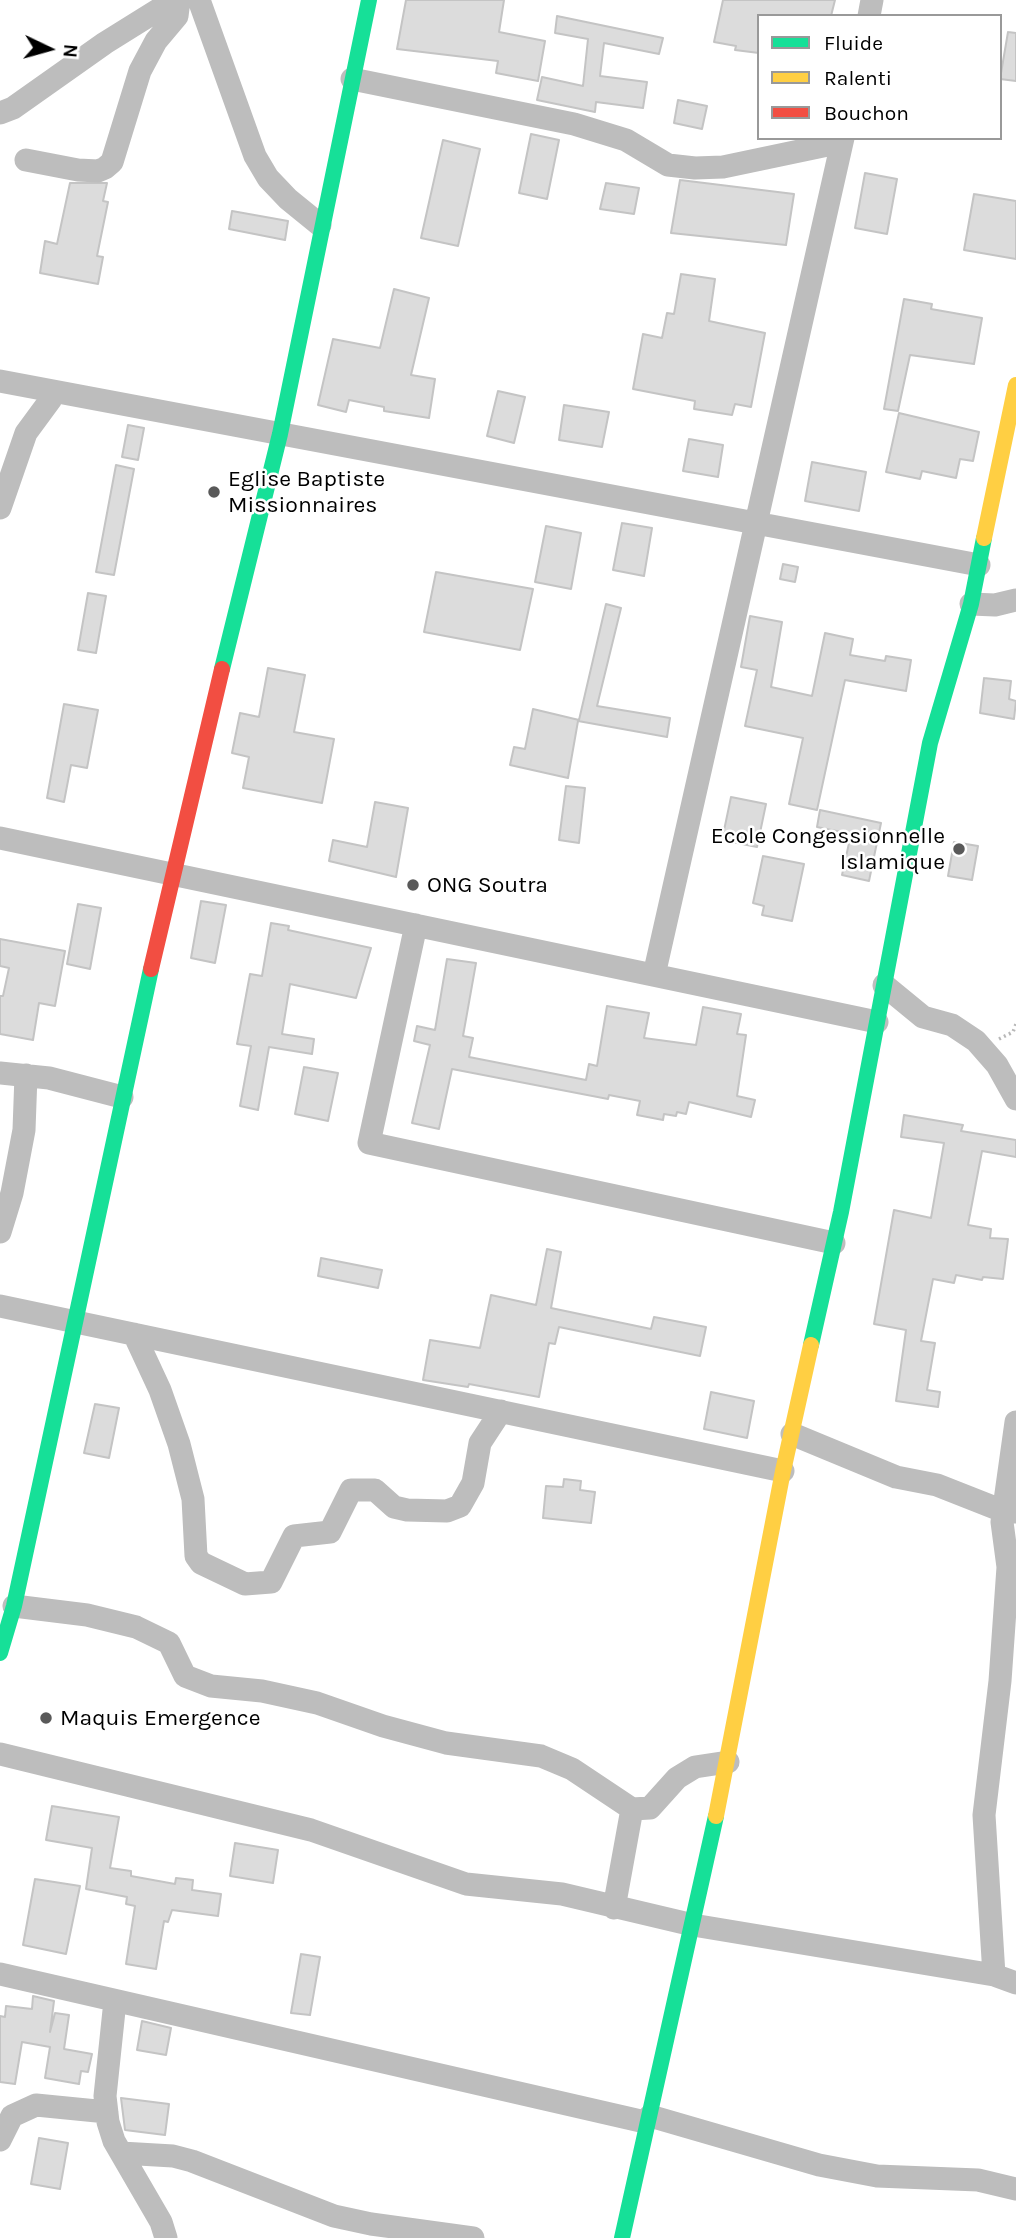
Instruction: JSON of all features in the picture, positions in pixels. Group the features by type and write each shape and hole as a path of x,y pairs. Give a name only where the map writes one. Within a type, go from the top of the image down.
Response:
{"street":[{"path":"0,113 176,0 177,16 156,41 140,71 112,162 98,172 26,160"},
{"path":"199,0 255,156 268,178 288,199 320,225"},
{"path":"0,1653 14,1606 73,1321 172,875 280,434 320,225 369,0"},
{"path":"352,79 574,124 625,140 668,165 695,169 723,167 843,140 654,975"},
{"path":"0,381 979,565"},
{"path":"621,2238 729,1762 783,1471 834,1243 930,743 971,604 1016,385"},
{"path":"0,508 26,433 51,399 50,391"},
{"path":"971,604 995,606 1016,600"},
{"path":"0,838 877,1022"},
{"path":"416,925 369,1143 834,1243"},
{"path":"884,985 923,1017 953,1025 976,1041 997,1065 1016,1098"},
{"path":"0,1073 122,1097"},
{"path":"0,1233 12,1193 23,1130 26,1076"},
{"path":"0,1306 783,1471"},
{"path":"134,1334 160,1390 182,1454 193,1499 195,1556 201,1563 244,1584 271,1582 294,1535 330,1532 351,1490 376,1490 394,1507 407,1510 447,1511 460,1506 473,1483 480,1443 501,1411"},
{"path":"994,1975 984,1815 1000,1681 1016,1422"},
{"path":"792,1434 854,1462 896,1477 937,1485 1009,1511"},
{"path":"14,1606 88,1615 136,1627 169,1643 185,1676 211,1686 262,1690 317,1703 383,1726 446,1743 510,1749 541,1756 579,1773 615,1801 632,1809 650,1808 677,1778 695,1767 729,1762"},
{"path":"0,1754 311,1830 466,1884 562,1894 693,1925 994,1975 1016,1983"},
{"path":"614,1908 632,1809"},
{"path":"0,1974 647,2119 818,2165 877,2175 978,2180 1016,2189"},
{"path":"115,2001 109,2043 107,2112 121,2153 161,2222 166,2238"},
{"path":"0,2140 12,2116 36,2105 107,2112"},
{"path":"121,2153 153,2154 192,2161 334,2216 437,2236 473,2238"}],"building":[{"path":"406,0 504,0 499,32 545,41 538,81 496,73 498,61 397,49"},
{"path":"723,0 835,0 832,14 757,14 757,53 735,50 736,46 714,42"},
{"path":"557,16 663,38 659,54 604,43 600,76 647,82 643,108 596,102 595,112 537,100 542,77 583,86 588,39 555,33"},
{"path":"1008,32 1016,33 1016,81 1002,79"},
{"path":"678,100 707,106 702,129 674,123"},
{"path":"531,134 559,140 547,199 519,193"},
{"path":"443,140 480,149 458,246 421,238"},
{"path":"865,173 897,179 887,234 855,228"},
{"path":"680,180 794,194 786,245 671,233"},
{"path":"70,183 107,183 103,201 108,202 97,256 103,257 98,284 40,273 45,241 57,244"},
{"path":"606,183 639,188 634,214 600,209"},
{"path":"974,194 1016,201 1016,259 964,250"},
{"path":"232,211 288,221 285,240 229,229"},
{"path":"681,274 715,279 709,321 765,333 751,407 735,404 732,415 694,409 695,401 633,389 643,334 662,338 667,313 674,314"},
{"path":"394,289 429,298 411,375 435,379 429,418 384,411 384,407 349,400 346,412 318,405 333,339 380,348"},
{"path":"904,299 932,304 931,309 982,318 974,364 910,355 898,411 884,409"},
{"path":"498,391 525,397 514,443 487,436"},
{"path":"564,405 609,412 602,447 559,440"},
{"path":"899,413 979,432 973,461 960,459 956,478 922,471 920,479 886,472"},
{"path":"128,425 144,428 138,460 122,457"},
{"path":"689,439 723,445 718,477 683,471"},
{"path":"812,462 866,472 859,511 805,501"},
{"path":"116,465 134,469 114,575 96,572"},
{"path":"622,523 652,528 644,576 613,570"},
{"path":"546,526 581,533 571,589 535,582"},
{"path":"783,564 798,567 795,582 780,579"},
{"path":"436,572 533,589 520,650 424,632"},
{"path":"88,593 106,596 96,653 78,650"},
{"path":"606,604 621,608 597,706 670,718 667,737 578,721 568,778 510,765 514,747 525,749 533,709 579,720"},
{"path":"750,616 782,622 771,687 812,696 825,633 853,639 850,655 885,661 886,656 911,660 906,691 845,680 817,810 789,804 803,738 745,726 757,670 741,667"},
{"path":"268,668 305,675 294,732 334,739 322,803 243,788 249,757 232,753 240,713 259,717"},
{"path":"984,678 1011,681 1009,699 1016,701 1014,719 980,713"},
{"path":"64,704 98,710 87,768 71,765 64,802 47,798"},
{"path":"566,786 585,788 579,843 559,840"},
{"path":"731,797 766,804 757,847 722,840"},
{"path":"375,802 408,808 396,877 329,861 333,840 367,847"},
{"path":"820,810 881,823 869,881 842,875 851,834 817,827"},
{"path":"954,842 978,846 972,880 948,876"},
{"path":"763,856 804,864 792,921 762,915 764,906 753,903"},
{"path":"201,901 226,905 215,963 191,958"},
{"path":"78,904 101,908 90,969 67,964"},
{"path":"271,923 289,926 288,930 371,948 356,998 290,984 282,1034 314,1039 312,1054 269,1047 258,1110 240,1106 251,1046 237,1044 250,974 262,976"},
{"path":"0,939 65,951 55,1006 39,1003 33,1040 0,1034 0,996 3,996 9,968 0,966"},
{"path":"447,959 476,963 463,1036 473,1038 469,1057 586,1080 589,1064 597,1066 607,1006 649,1013 644,1038 696,1045 703,1007 741,1014 737,1034 746,1035 737,1096 755,1100 751,1117 689,1102 686,1114 664,1114 663,1120 637,1115 640,1101 609,1095 608,1099 452,1069 439,1129 412,1123 430,1045 414,1041 417,1026 435,1030"},
{"path":"304,1067 338,1073 328,1121 295,1114"},
{"path":"904,1115 963,1125 961,1131 1016,1140 1016,1157 982,1151 968,1225 991,1229 990,1238 1008,1239 1003,1279 983,1277 982,1280 956,1275 954,1283 933,1279 921,1341 935,1343 927,1390 940,1392 938,1407 896,1401 906,1330 874,1324 894,1210 931,1218 944,1143 901,1137"},
{"path":"547,1249 561,1252 551,1308 651,1329 654,1317 706,1327 700,1356 559,1327 555,1344 549,1343 539,1397 469,1384 468,1387 423,1380 430,1340 480,1348 491,1295 536,1305"},
{"path":"321,1258 382,1270 378,1288 318,1276"},
{"path":"711,1392 754,1401 747,1438 704,1429"},
{"path":"95,1404 119,1408 109,1458 84,1453"},
{"path":"564,1479 581,1481 580,1490 595,1492 591,1523 543,1518 546,1486 563,1487"},
{"path":"52,1806 119,1817 110,1868 131,1871 131,1876 175,1884 176,1878 193,1880 192,1890 221,1894 218,1916 172,1910 168,1922 164,1921 156,1969 126,1964 135,1906 126,1904 127,1897 86,1889 92,1848 46,1840"},
{"path":"235,1843 278,1850 273,1883 230,1876"},
{"path":"35,1879 80,1886 66,1954 23,1945"},
{"path":"301,1954 320,1957 310,2015 291,2013"},
{"path":"33,1996 54,2001 50,2032 55,2013 69,2015 64,2049 92,2054 88,2072 81,2071 79,2084 45,2078 50,2047 22,2042 15,2084 0,2082 0,2016 5,2017 6,2006 32,2009"},
{"path":"142,2021 171,2028 166,2055 137,2050"},
{"path":"121,2098 169,2104 165,2135 125,2130"},
{"path":"39,2138 68,2143 60,2189 31,2184"}],"traffic: fast":[{"path":"222,669 280,434 369,0"},
{"path":"811,1345 841,1212 930,743 971,604 984,538"},
{"path":"0,1653 14,1606 151,969"},
{"path":"622,2238 716,1816"}],"traffic: slow":[{"path":"984,538 1016,385"},
{"path":"716,1816 783,1471 811,1345"}],"traffic: jam":[{"path":"151,969 222,669"}],"place":[{"name":"Eglise Baptiste Missionnaires","path":"214,492"},
{"name":"Ecole Congessionnelle Islamique","path":"959,849"},
{"name":"ONG Soutra","path":"413,885"},
{"name":"Maquis Emergence","path":"46,1718"}]}
